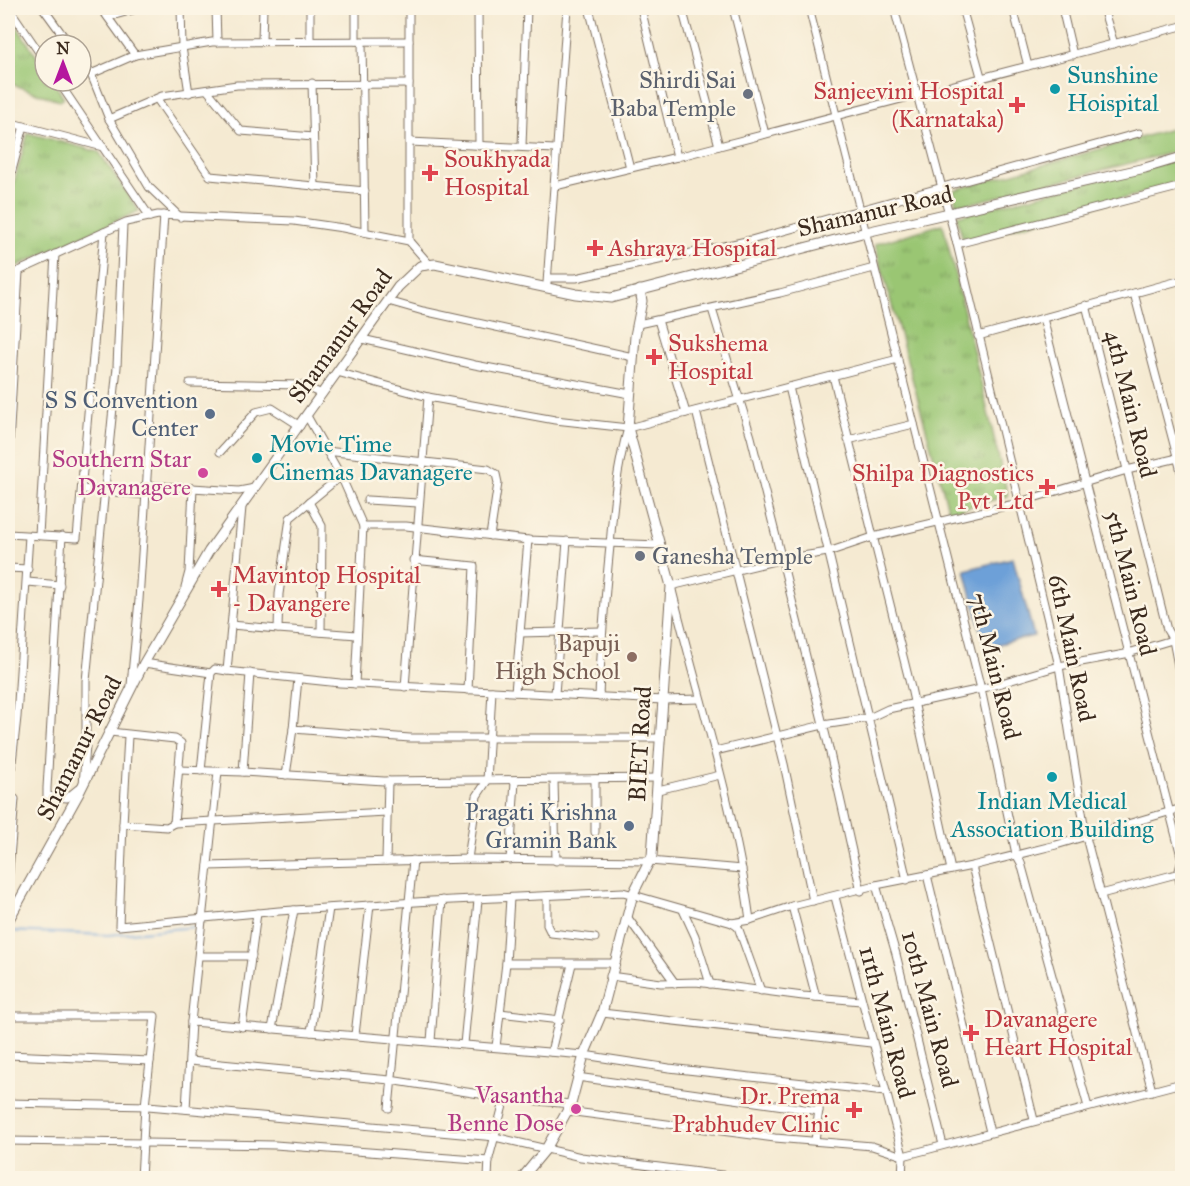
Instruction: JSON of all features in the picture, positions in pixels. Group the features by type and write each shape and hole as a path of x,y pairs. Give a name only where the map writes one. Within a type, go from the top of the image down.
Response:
{"main road":[{"name":"Shamanur Road","path":"8,921 83,785 144,663 209,550 409,273 420,266 430,265 547,283 611,298 866,232 1182,157"},
{"name":"BIET Road","path":"522,1179 546,1149 569,1107 578,1084 577,1077 584,1055 602,1013 633,894 650,861 659,778 671,586 628,428 633,357 642,301 640,290"}],"street":[{"path":"9,8 33,43"},
{"path":"43,8 61,33"},
{"path":"101,8 135,55"},
{"path":"108,17 140,8"},
{"path":"182,8 182,47 189,93"},
{"path":"216,8 217,42"},
{"path":"262,40 263,8"},
{"path":"310,8 310,40"},
{"path":"356,8 363,84 366,232"},
{"path":"409,8 409,241"},
{"path":"478,8 479,146"},
{"path":"522,146 527,8"},
{"path":"567,8 547,283 728,246 1139,133"},
{"path":"590,8 630,168"},
{"path":"641,8 676,157"},
{"path":"682,8 718,146"},
{"path":"733,8 765,134"},
{"name":"7th Main Road","path":"809,8 981,688 1016,854 1021,863 1088,1107"},
{"name":"6th Main Road","path":"894,8 915,96 957,244 1059,666 1086,837 1152,1091"},
{"path":"962,8 982,80"},
{"path":"1012,8 1028,66"},
{"path":"1062,8 1073,54"},
{"path":"1103,8 1114,44"},
{"path":"555,186 982,80 1182,26"},
{"path":"93,73 135,55 217,42 409,41"},
{"path":"93,79 109,119 149,187 180,216"},
{"path":"312,83 315,187"},
{"path":"109,119 157,99 237,85 409,84"},
{"path":"207,91 241,131 313,137"},
{"path":"66,93 150,217"},
{"path":"157,99 210,176 365,191"},
{"path":"8,122 103,147"},
{"path":"8,185 24,126"},
{"path":"410,142 555,149"},
{"path":"957,244 1182,186"},
{"path":"130,693 139,600 164,215"},
{"path":"8,276 123,224 164,215 294,221 366,232 409,241 430,265"},
{"path":"62,536 47,796 67,798 83,785 86,745 86,681 117,367 123,224"},
{"path":"8,534 77,538 104,232"},
{"path":"39,535 55,254"},
{"path":"638,324 712,309 874,268"},
{"path":"8,463 19,271"},
{"path":"978,336 1182,280"},
{"path":"1134,293 1180,458 1182,475"},
{"path":"388,301 446,317 633,357"},
{"name":"4th Main Road","path":"1086,305 1167,630 1173,640 1182,687"},
{"path":"712,309 751,437 823,725 861,891"},
{"name":"5th Main Road","path":"1043,318 1182,860 1180,873 1182,892"},
{"path":"658,320 686,413"},
{"path":"362,339 474,365 630,394"},
{"path":"337,372 428,397 555,420 628,428 898,359"},
{"path":"833,376 914,703 951,870"},
{"path":"190,383 301,385 322,394"},
{"path":"789,387 907,880"},
{"path":"405,687 413,560 428,397"},
{"path":"220,452 256,412 272,408 300,426"},
{"path":"696,411 777,737 813,902"},
{"path":"307,416 341,476 363,526 355,684"},
{"path":"848,440 914,424"},
{"path":"599,697 601,631 610,543 620,455 628,428"},
{"path":"326,451 488,470 496,474 498,483 490,536"},
{"path":"750,920 742,869 715,751 671,586 781,560 828,552 873,537 1019,502 1127,470 1180,458"},
{"path":"278,629 279,594 290,518 341,476"},
{"path":"146,485 239,491 255,489"},
{"path":"182,599 189,572 193,488"},
{"path":"82,489 145,495"},
{"path":"367,500 418,503"},
{"path":"309,502 322,526 321,632"},
{"path":"227,671 242,507"},
{"path":"363,526 416,527 528,540 659,545"},
{"path":"8,881 15,799 8,799 28,582 29,536"},
{"path":"515,692 528,540"},
{"path":"555,694 567,542"},
{"path":"413,560 474,566 468,690"},
{"path":"8,568 28,569"},
{"path":"28,582 60,585"},
{"path":"231,625 357,635"},
{"path":"520,633 560,634 601,631"},
{"path":"715,751 823,725 869,718 888,709 981,688 1059,666 1130,652 1182,637"},
{"path":"144,663 211,673"},
{"path":"201,771 211,673 215,669 355,684 663,700 700,699"},
{"path":"243,772 250,673"},
{"path":"286,775 298,679"},
{"path":"468,859 477,795 487,781 492,691"},
{"path":"293,729 410,738 661,738"},
{"path":"110,732 128,736 175,739 181,743 174,823"},
{"path":"128,736 119,926 411,902 623,892 732,923 738,927 761,991"},
{"path":"179,770 388,781 659,778"},
{"path":"186,1109 191,1022 218,772"},
{"path":"658,790 720,775"},
{"path":"594,832 595,779"},
{"path":"554,780 556,861"},
{"path":"386,861 388,781"},
{"path":"510,860 515,781"},
{"path":"732,923 750,920 792,906 861,891 876,885 972,866 1086,837 1182,808"},
{"path":"123,824 167,827 174,823 213,819 387,812"},
{"path":"208,866 468,859 650,861 742,869"},
{"path":"389,1108 390,1080 411,902 413,860"},
{"path":"972,866 1034,1120"},
{"path":"1101,894 1180,873"},
{"path":"927,875 990,1132"},
{"name":"10th Main Road","path":"876,885 896,954 943,1145"},
{"path":"547,897 547,925 551,933 594,938"},
{"name":"11th Main Road","path":"835,897 871,1043 903,1156 902,1179"},
{"path":"496,1047 506,963 510,898"},
{"path":"431,1041 442,900"},
{"path":"464,1044 478,900"},
{"path":"355,1035 370,905"},
{"path":"792,906 816,997"},
{"path":"311,1032 329,908"},
{"path":"272,1029 294,910"},
{"path":"683,910 695,936 710,984"},
{"path":"242,1027 257,913"},
{"path":"628,918 675,983"},
{"path":"199,956 252,956"},
{"path":"506,963 616,963"},
{"path":"551,1052 572,964"},
{"path":"610,976 710,984 861,1001"},
{"path":"500,1013 560,1020"},
{"path":"602,1013 871,1043"},
{"path":"8,1016 155,1016 145,1106 141,1179"},
{"path":"191,1022 584,1055 669,1068 885,1092"},
{"path":"8,1055 150,1061"},
{"path":"190,1061 390,1080 815,1141 872,1146 903,1156 1182,1083"},
{"path":"577,1077 819,1111"},
{"path":"815,1141 822,1085"},
{"path":"488,1179 489,1161 505,1098"},
{"path":"8,1104 145,1106 495,1137 581,1156 745,1179"},
{"path":"8,1141 275,1145 489,1161"},
{"path":"386,1179 391,1179"}],"green space":[{"path":"8,13 33,51 33,92 8,83"},
{"path":"37,93 61,93 64,98 60,101"},
{"path":"1182,126 1182,150 956,207 954,190"},
{"path":"28,133 99,152 139,211 8,270 8,204"},
{"path":"1182,158 1182,183 963,241 957,216"},
{"path":"943,224 1008,496 949,512 875,244"}],"water":[{"path":"1013,558 1034,636 985,647 965,570"}],"waterway":[{"path":"8,931 108,935 194,927"}],"place":[{"name":"Sunshine Hoispital","path":"1055,89"},
{"name":"Shirdi Sai Baba Temple","path":"748,94"},
{"name":"Sanjeevini Hospital (Karnataka)","path":"1017,105"},
{"name":"Soukhyada Hospital","path":"430,173"},
{"name":"Ashraya Hospital","path":"595,248"},
{"name":"Sukshema Hospital","path":"654,357"},
{"name":"S S Convention Center","path":"210,414"},
{"name":"Movie Time Cinemas Davanagere","path":"257,458"},
{"name":"Southern Star Davanagere","path":"203,473"},
{"name":"Shilpa Diagnostics Pvt Ltd","path":"1047,487"},
{"name":"Ganesha Temple","path":"640,556"},
{"name":"Mavintop Hospital - Davangere","path":"219,589"},
{"name":"Bapuji High School","path":"632,657"},
{"name":"Indian Medical Association Building","path":"1052,777"},
{"name":"Pragati Krishna Gramin Bank","path":"629,826"},
{"name":"Davanagere Heart Hospital","path":"971,1033"},
{"name":"Vasantha Benne Dose","path":"576,1109"},
{"name":"Dr. Prema Prabhudev Clinic","path":"854,1110"}]}
